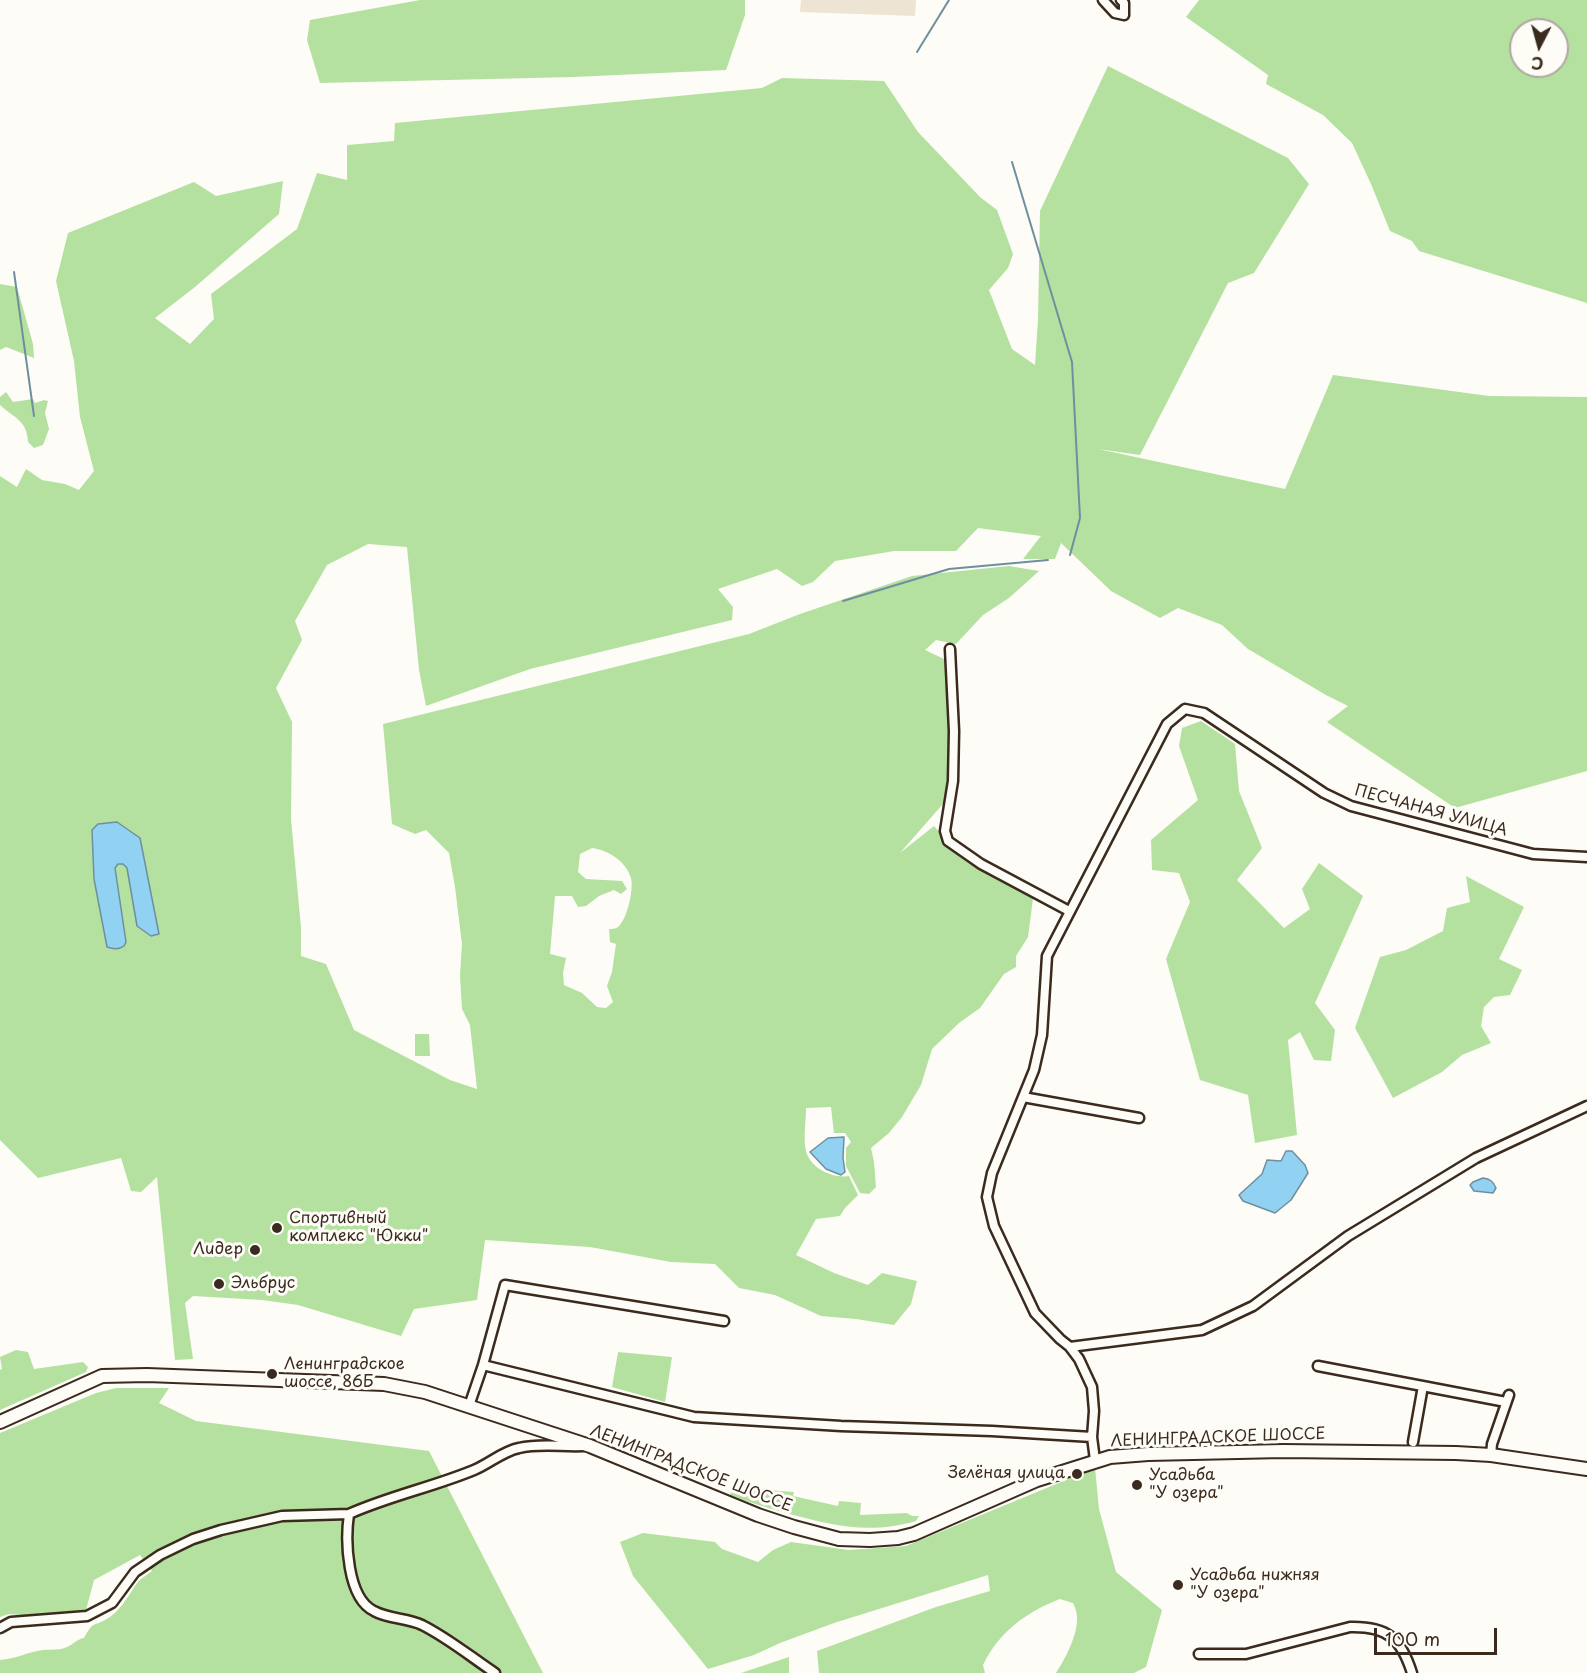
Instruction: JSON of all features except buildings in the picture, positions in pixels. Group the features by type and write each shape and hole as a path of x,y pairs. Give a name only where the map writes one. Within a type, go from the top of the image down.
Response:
{"main road":[{"name":"ЛЕНИНГРАДСКОЕ ШОССЕ","path":"0,1422 102,1376 147,1375 384,1383 425,1392 590,1446 776,1521 839,1539 870,1540 898,1538 914,1534 1037,1480 1110,1457 1148,1454 1415,1451 1491,1455 1587,1469"}],"street":[{"path":"1103,0 1115,13 1124,15 1124,3 1121,0"},
{"path":"950,649 954,731 953,781 945,831 948,841 981,864 1069,911 1047,956 1042,1035 1034,1070 992,1173 987,1197 994,1226 1035,1313 1070,1347 1079,1359 1092,1387 1094,1411 1092,1437 1095,1460"},
{"name":"ПЕСЧАНАЯ УЛИЦА","path":"1069,911 1167,724 1185,709 1204,713 1324,793 1351,806 1533,854 1587,856"},
{"path":"1023,1097 1138,1118"},
{"path":"1070,1347 1202,1330 1253,1306 1348,1236 1476,1158 1587,1106"},
{"path":"469,1406 505,1285 724,1321"},
{"path":"483,1365 694,1417 1092,1437"},
{"path":"1318,1366 1423,1386 1507,1398 1492,1444 1491,1455"},
{"path":"1413,1442 1423,1386"},
{"path":"0,1629 11,1622 87,1616 112,1603 135,1572 160,1555 193,1539 221,1530 282,1516 348,1514 378,1501 433,1486 475,1470 517,1448 544,1445 590,1446"},
{"path":"348,1514 346,1530 348,1562 360,1602 374,1612 421,1624 495,1673"},
{"path":"1199,1654 1246,1654 1350,1627 1368,1626 1384,1631 1395,1639 1405,1653 1412,1673"}],"shaded area":[{"path":"801,0 916,0 915,16 800,12"}],"green space":[{"path":"420,0 745,0 745,15 726,70 573,77 320,83 307,40 310,20"},
{"path":"1199,0 1587,0 1587,303 1419,251 1412,241 1390,231 1352,143 1323,115 1266,84 1268,75 1186,17"},
{"path":"1108,66 1288,158 1309,184 1254,273 1228,283 1140,455 1098,449 1285,489 1333,375 1489,396 1587,397 1587,771 1455,808 1327,722 1348,706 1248,649 1222,625 1178,608 1160,618 1111,591 1061,543 1055,559 1023,559 1041,536 978,528 956,551 894,551 835,561 813,582 802,586 777,569 718,589 733,607 732,620 530,669 426,706 419,670 407,547 368,544 327,565 295,621 302,640 276,688 292,722 291,819 301,928 301,956 326,964 354,1030 450,1080 477,1089 470,1025 462,1009 460,976 462,944 449,853 426,830 415,834 392,824 383,724 749,634 912,576 1009,566 1039,571 1009,598 983,615 956,644 936,640 925,650 944,659 952,710 949,797 900,853 934,826 953,849 1034,891 1028,937 1016,956 1016,967 1004,974 980,1008 959,1023 932,1049 921,1085 902,1117 889,1133 871,1148 876,1187 869,1194 860,1193 846,1166 846,1148 851,1142 845,1133 834,1133 831,1107 806,1108 805,1141 808,1157 817,1167 829,1174 849,1176 858,1195 840,1216 816,1219 796,1255 834,1273 868,1285 882,1273 917,1281 911,1304 894,1325 821,1316 775,1295 739,1288 715,1264 671,1262 590,1247 485,1240 477,1300 414,1309 401,1336 298,1305 262,1300 193,1296 185,1303 193,1359 175,1360 157,1177 141,1192 131,1191 121,1158 38,1178 0,1140 0,476 17,487 26,469 42,480 65,484 79,490 94,471 80,417 74,361 56,281 68,233 194,182 216,196 283,181 279,214 195,287 155,318 190,344 214,319 211,294 297,229 317,173 347,180 347,145 394,141 395,123 762,88 782,78 884,81 918,132 980,197 997,210 1013,254 1008,268 989,290 1012,349 1035,365 1040,211","holes":["592,848 621,862 629,872 632,883 624,918 618,927 609,929 610,942 616,944 612,972 607,986 613,1002 606,1008 597,1007 582,993 564,985 563,973 566,958 550,954 555,896 572,896 578,907 586,906 599,896 614,890 621,894 627,889 622,881 586,879 578,872 580,854"]},
{"path":"0,284 17,287 33,344 34,358 6,347 0,350"},
{"path":"6,392 13,402 33,399 35,403 48,401 45,413 49,429 43,445 34,448 28,442 25,429 19,420 0,405 0,397"},
{"path":"1201,721 1235,744 1239,791 1262,848 1237,880 1284,928 1310,909 1302,889 1319,863 1363,896 1315,1003 1335,1030 1331,1061 1314,1060 1300,1032 1288,1040 1297,1135 1255,1143 1248,1095 1200,1080 1166,959 1190,902 1179,873 1152,870 1151,840 1198,800 1179,746 1182,728"},
{"path":"1466,876 1524,907 1499,959 1522,970 1510,995 1494,997 1484,1007 1481,1026 1491,1043 1462,1055 1442,1072 1393,1098 1355,1028 1380,957 1406,950 1443,931 1447,908 1470,902"},
{"path":"415,1034 429,1034 430,1056 415,1056"},
{"path":"16,1350 28,1352 34,1369 83,1362 88,1367 86,1372 0,1410 0,1370 2,1369 0,1357"},
{"path":"618,1352 672,1357 665,1402 612,1387"},
{"path":"116,1388 169,1388 159,1403 196,1421 429,1451 543,1673 0,1673 0,1660 37,1651 61,1649 84,1638 89,1629 115,1613 137,1583 152,1571 140,1555 94,1580 86,1610 44,1617 9,1614 0,1617 0,1433 96,1393"},
{"path":"1095,1468 1099,1509 1116,1572 1162,1610 1146,1667 1134,1673 1056,1673 1070,1646 1077,1624 1077,1614 1073,1603 1060,1599 1036,1610 1005,1633 983,1665 985,1673 819,1673 817,1651 936,1607 990,1591 988,1575 834,1623 754,1655 708,1669 633,1576 620,1542 643,1533 715,1542 722,1549 758,1562 773,1550 791,1542 849,1550 906,1546"},
{"path":"740,1488 794,1492 793,1496 838,1506 839,1501 861,1503 860,1515 907,1513 919,1516 916,1521 898,1525 849,1527 800,1517 730,1495 731,1492"},
{"path":"789,1657 789,1673 741,1673"}],"water":[{"path":"117,822 140,838 159,934 151,936 137,926 127,868 123,864 118,864 115,868 126,942 124,946 116,949 107,947 94,879 92,830 98,824"},
{"path":"844,1137 845,1172 841,1175 826,1169 810,1152 828,1138"},
{"path":"1286,1151 1292,1151 1305,1165 1308,1173 1291,1200 1275,1213 1243,1201 1239,1195 1262,1174 1267,1160 1281,1161"},
{"path":"1483,1178 1494,1184 1496,1188 1493,1193 1474,1191 1470,1185"}],"waterway":[{"path":"917,52 949,0"},
{"path":"1012,162 1072,362 1080,518 1070,555"},
{"path":"14,272 34,416"},
{"path":"843,601 949,569 1048,560"}],"place":[{"name":"Спортивный комплекс \"Юкки\"","path":"277,1228"},
{"name":"Лидер","path":"255,1250"},
{"name":"Эльбрус","path":"219,1284"},
{"name":"Ленинградское шоссе, 86Б","path":"272,1374"},
{"name":"Зелёная улица","path":"1077,1474"},
{"name":"Усадьба \"У озера\"","path":"1137,1485"},
{"name":"Усадьба нижняя \"У озера\"","path":"1178,1585"}]}
